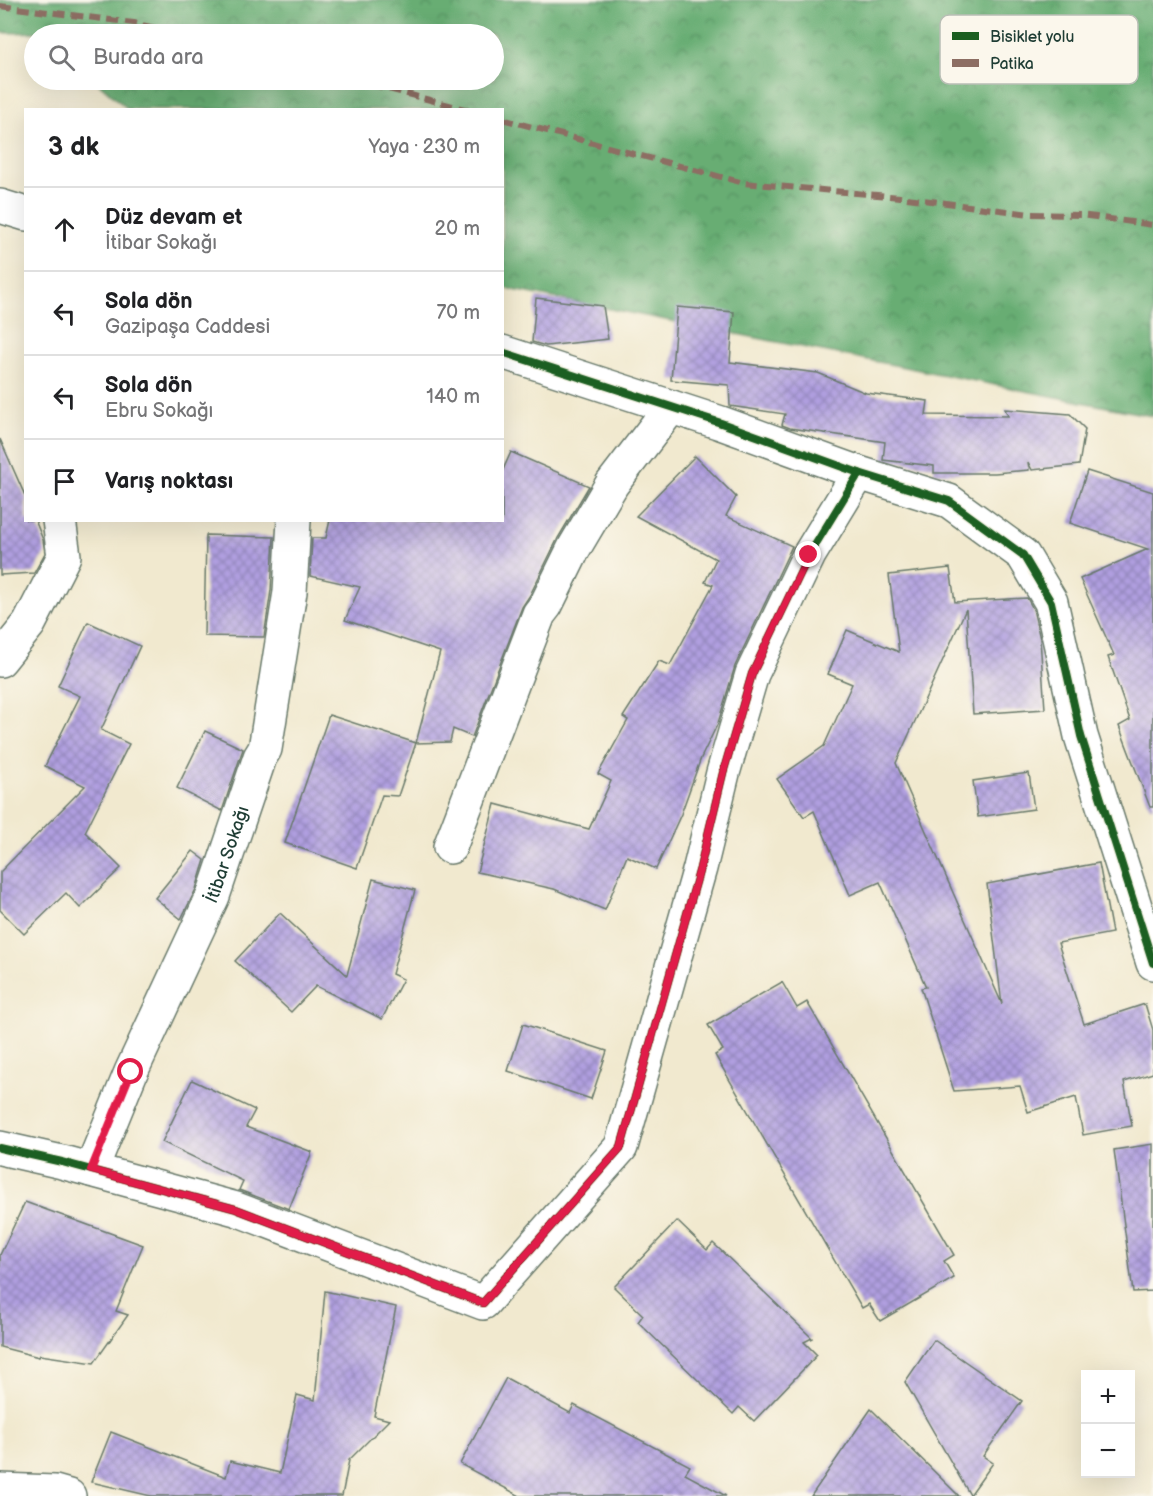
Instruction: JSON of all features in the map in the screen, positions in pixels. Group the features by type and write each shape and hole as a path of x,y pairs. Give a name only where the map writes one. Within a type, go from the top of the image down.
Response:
{"street":[{"path":"0,206 24,213"},
{"path":"504,353 722,423 859,473 949,501 1023,555 1051,602 1081,736 1153,963"},
{"path":"450,847 539,614 612,484 671,407"},
{"path":"0,1148 236,1209 483,1303 621,1147 752,674 809,555 859,473"},
{"path":"0,660 29,624 64,556 59,522"},
{"name":"İtibar Sokağı","path":"91,1170 131,1072 213,896 260,757 265,749 290,592 294,522"},
{"path":"3,1485 69,1496"}],"green space":[{"path":"0,0 1153,0 1153,416 504,288 504,108 127,108 106,90 504,90 504,24 24,24 24,32 0,33"}],"building":[{"path":"536,298 603,306 608,339 546,346 532,342"},
{"path":"677,307 734,312 730,362 818,373 866,393 928,401 926,415 1008,416 1005,409 1070,414 1085,429 1079,465 1032,470 1028,462 1029,470 995,473 934,473 934,466 883,460 885,442 790,428 782,425 785,414 730,406 729,385 671,380"},
{"path":"0,439 24,493 24,522 36,522 45,553 34,573 0,575"},
{"path":"511,452 589,486 558,538 522,607 472,737 453,729 450,742 416,743 440,652 345,620 360,587 310,576 312,538 326,538 330,522 504,522 504,468"},
{"path":"695,456 736,497 726,516 792,546 735,666 718,723 701,758 681,814 656,869 627,856 605,910 554,889 477,872 495,804 589,829 611,781 598,774 628,720 623,717 659,661 670,665 713,585 705,582 716,559 636,516"},
{"path":"1087,471 1153,492 1153,807 1150,807 1119,726 1130,720 1108,657 1114,655 1080,579 1148,549 1070,523"},
{"path":"206,535 274,537 271,590 264,637 204,636"},
{"path":"950,568 955,602 1027,598 1033,609 1040,639 1045,709 973,714 966,609 896,763 1002,1004 987,884 1099,863 1112,933 1058,943 1084,1024 1145,1004 1153,1030 1153,1073 1124,1082 1132,1126 1083,1135 1076,1097 1028,1112 1020,1086 954,1091 921,988 926,987 880,882 850,895 814,811 804,817 777,779 824,746 852,684 828,674 847,630 899,652 889,575"},
{"path":"88,622 140,646 101,730 129,744 85,832 121,868 80,908 66,893 24,934 0,910 0,872 85,786 45,766 80,696 58,686"},
{"path":"329,715 416,743 398,796 382,795 357,868 285,843"},
{"path":"205,731 243,749 222,811 177,788"},
{"path":"1029,773 1034,809 978,817 973,781"},
{"path":"193,851 205,860 196,889 181,919 155,898"},
{"path":"373,879 415,890 392,974 403,979 382,1019 316,986 291,1012 235,961 280,913 347,975"},
{"path":"782,982 797,1008 807,1002 954,1255 944,1261 954,1278 880,1321 869,1304 862,1308 715,1055 723,1050 708,1025"},
{"path":"523,1024 607,1051 591,1099 508,1071"},
{"path":"192,1080 255,1110 246,1127 312,1152 289,1209 239,1190 243,1181 162,1142"},
{"path":"1153,1144 1153,1291 1133,1292 1114,1150"},
{"path":"25,1202 143,1245 116,1311 128,1315 94,1363 40,1355 39,1357 0,1347 0,1255"},
{"path":"677,1221 707,1250 713,1243 812,1338 804,1342 817,1355 754,1421 739,1407 733,1414 638,1322 643,1315 614,1287"},
{"path":"325,1291 396,1307 374,1416 389,1420 349,1460 342,1496 151,1496 91,1482 111,1432 226,1477 230,1461 280,1473 297,1395 315,1400"},
{"path":"934,1340 1022,1401 983,1456 993,1463 970,1495 905,1382"},
{"path":"506,1378 570,1413 574,1405 690,1466 685,1474 726,1496 520,1496 460,1464"},
{"path":"871,1409 959,1496 811,1496"}],"marked path":[{"path":"0,6 138,24"},
{"path":"392,90 460,108"},
{"path":"504,120 744,183 900,197 1030,214 1081,215 1153,225"}],"cycle path":[{"path":"504,353 721,423 859,473 949,501 1023,555 1051,602 1081,736 1153,963"},
{"path":"0,1148 62,1162 236,1209 483,1303 621,1147 752,674 809,555 859,473"}],"route":[{"path":"131,1072 91,1170 236,1209 483,1303 621,1147 752,674 809,555"}]}
